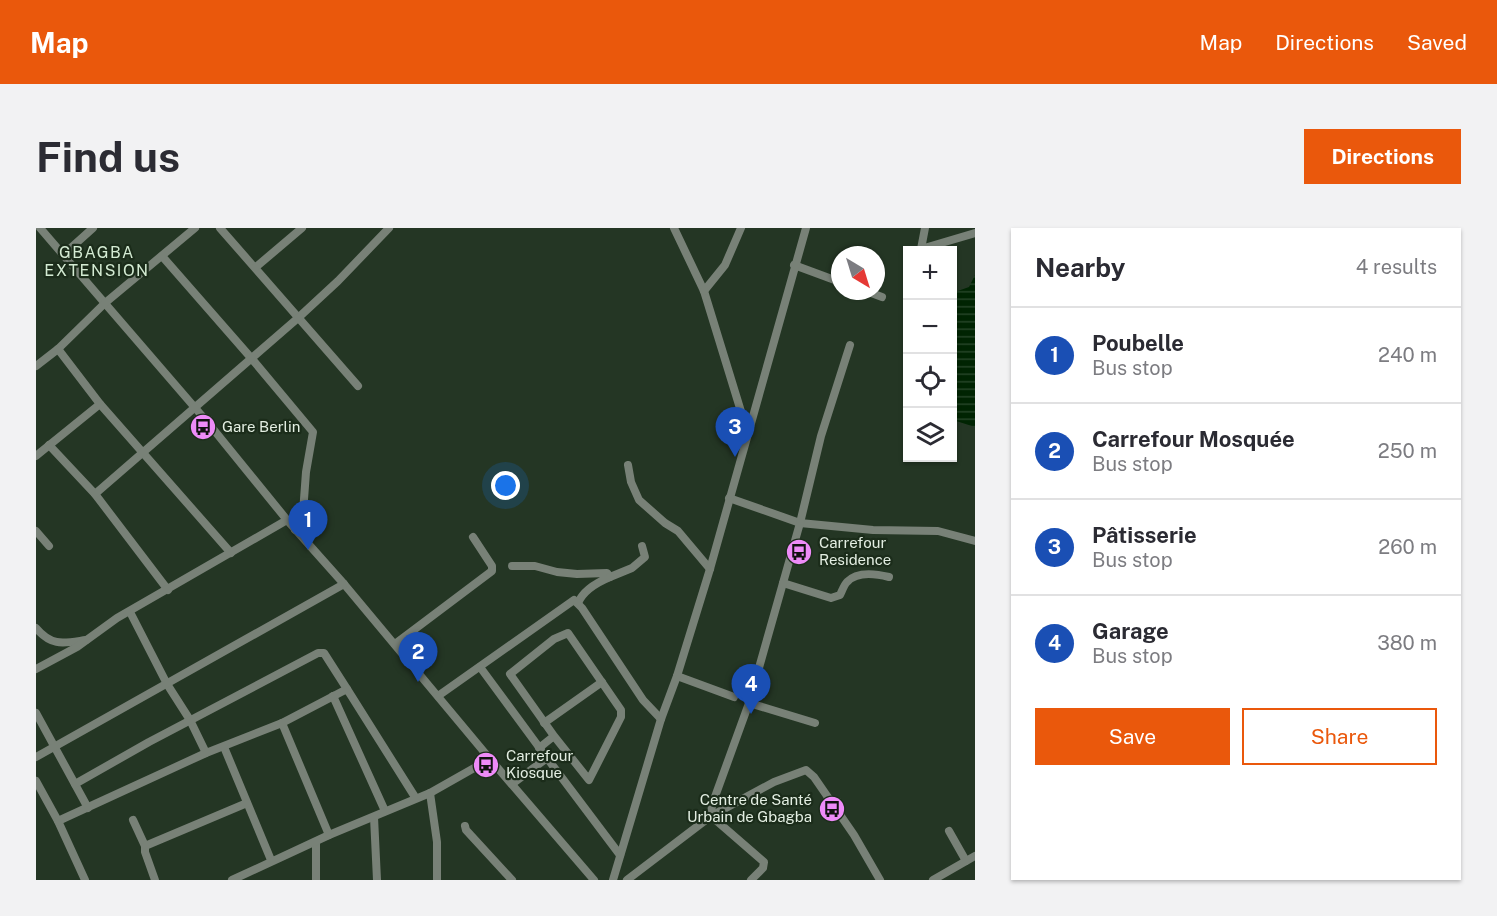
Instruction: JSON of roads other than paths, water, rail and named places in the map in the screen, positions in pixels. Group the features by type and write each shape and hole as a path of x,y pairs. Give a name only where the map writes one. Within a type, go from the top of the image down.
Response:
{"street":[{"path":"40,228 196,408 287,520 344,584 594,880"},
{"path":"63,255 93,228"},
{"path":"36,366 58,349 105,303 195,228"},
{"path":"220,228 358,386"},
{"path":"256,267 302,228"},
{"path":"95,494 298,318 389,228"},
{"path":"674,228 704,291 747,432"},
{"path":"704,291 725,265 741,228"},
{"path":"613,880 661,719 710,569 806,228"},
{"path":"924,228 921,249 975,233"},
{"path":"162,256 313,432 306,472 303,513 305,520 296,530"},
{"path":"794,265 831,279"},
{"path":"711,816 712,805 749,703 800,522 821,436 850,345"},
{"path":"58,349 100,405 231,552"},
{"path":"36,456 100,405"},
{"path":"49,445 95,494 168,590"},
{"path":"628,465 631,482 639,500 665,523 678,531 710,569"},
{"path":"729,498 800,522 873,530 938,531 975,541"},
{"path":"36,669 88,639 117,618 287,520"},
{"path":"36,531 49,546"},
{"path":"395,644 492,571 492,566 473,537"},
{"path":"578,603 580,597 593,586 632,568 645,557 642,546"},
{"path":"512,566 535,566 577,574 600,572 607,573 610,577"},
{"path":"783,583 831,598 840,594 852,578 868,574 890,577"},
{"path":"36,757 344,584"},
{"path":"438,696 574,600 643,700 661,719"},
{"path":"130,612 206,753"},
{"path":"36,628 51,642 62,643 88,639"},
{"path":"568,633 602,681 621,710 621,717 589,780 544,723 510,674 554,639 568,633"},
{"path":"75,784 190,720 318,653 324,653 415,797"},
{"path":"480,666 620,855"},
{"path":"676,676 734,697"},
{"path":"544,723 602,681"},
{"path":"58,821 206,753 282,723 348,689"},
{"path":"333,696 385,811"},
{"path":"749,703 815,723"},
{"path":"36,712 88,808"},
{"path":"282,723 329,835"},
{"path":"539,748 554,736"},
{"path":"224,747 271,860"},
{"path":"512,784 547,758"},
{"path":"232,880 271,860 374,817 415,797 430,793 490,759"},
{"path":"627,880 711,816 774,782 806,770 814,777 854,835 880,880"},
{"path":"36,781 58,821 85,880"},
{"path":"430,793 437,842 437,880"},
{"path":"145,846 247,803"},
{"path":"711,816 764,862 763,868 751,880"},
{"path":"374,817 377,880"},
{"path":"133,820 145,846 155,880"},
{"path":"465,826 466,830 512,880"},
{"path":"949,831 966,861"},
{"path":"315,842 316,880"},
{"path":"933,880 975,856"}],"place":[{"name":"Gare Berlin","path":"203,427"},
{"name":"Pâtisserie","path":"735,457"},
{"name":"Poubelle","path":"308,550"},
{"name":"Carrefour Residence","path":"799,552"},
{"name":"Carrefour Mosquée","path":"418,682"},
{"name":"Garage","path":"751,714"},
{"name":"Carrefour Kiosque","path":"486,765"},
{"name":"Centre de Santé Urbain de Gbagba","path":"832,809"}],"district":[{"name":"GBAGBA EXTENSION","path":"97,261"}]}
